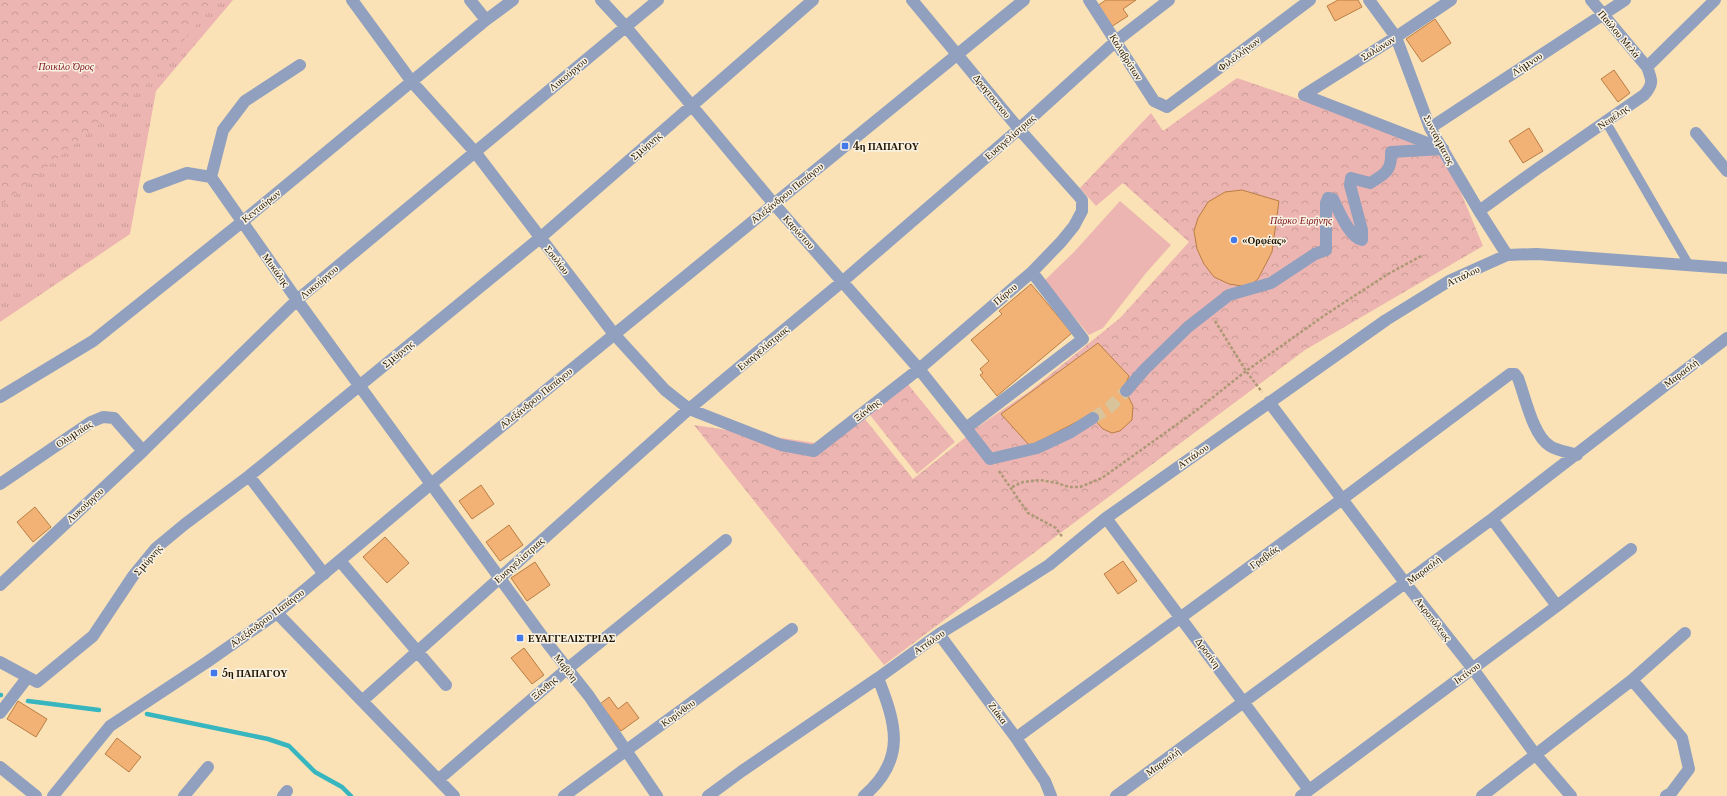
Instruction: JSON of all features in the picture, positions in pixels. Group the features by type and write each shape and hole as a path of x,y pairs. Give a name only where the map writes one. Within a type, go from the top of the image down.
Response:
{"street":[{"name":"Σουλίου","path":"352,0 412,82 475,152 614,334 665,390 690,409 781,445 814,451"},
{"path":"470,0 486,20"},
{"name":"Κενταύρων","path":"0,397 93,341 242,222 486,20 513,0"},
{"name":"Καρύστου","path":"601,0 626,26 774,204 919,369 990,459"},
{"name":"Λυκούργου","path":"0,585 143,451 297,300 658,0"},
{"name":"Σμύρνης","path":"27,678 37,682 93,636 133,576 156,548 185,524 249,476 540,238 813,0"},
{"name":"Δραγτσανιου","path":"912,0 1019,129 1078,194 1082,200 1082,211"},
{"name":"Αλεξάνδρου Παπάγου","path":"53,796 110,726 207,662 277,613 431,484 1024,0"},
{"name":"Καλαβρύτων","path":"1089,0 1154,101 1167,107"},
{"name":"Ευαγγελίστριας","path":"362,701 499,577 690,409 843,281 1019,129 1116,41 1169,0"},
{"name":"Φιλελλήνων","path":"1167,107 1310,0"},
{"name":"Συντάγματος","path":"1369,0 1396,37 1430,128 1507,256"},
{"name":"Σαλώνων","path":"1443,149 1304,95 1396,37 1451,0"},
{"name":"Παύλου Μελά","path":"1591,0 1648,67"},
{"name":"Λήμνου","path":"1430,128 1625,0"},
{"path":"1648,67 1715,0"},
{"path":"149,187 187,173 211,177 223,130 245,101 300,65"},
{"name":"Νεφέλης","path":"1479,211 1644,95 1651,87 1651,78 1648,67"},
{"path":"1696,133 1727,171"},
{"path":"1126,391 1144,370 1177,338 1208,310 1229,295 1271,283 1315,254 1326,250 1326,203 1328,198 1333,199 1346,224 1356,238 1362,240 1362,230 1350,185 1350,178 1370,184 1386,173 1392,164 1391,152 1443,149"},
{"name":"Μυκάλης","path":"211,177 297,300 431,484"},
{"name":"Πάρου","path":"919,369 1032,272 1065,237 1074,226 1082,211"},
{"name":"Αττάλου","path":"708,796 939,634 1023,582 1070,548 1106,518 1386,320 1450,281 1507,256 1537,254 1727,268"},
{"path":"966,428 1083,340 1032,272"},
{"name":"Μαρασλή","path":"1116,796 1492,520 1727,338"},
{"name":"Ξάνθης","path":"814,451 919,369"},
{"name":"Γραβιάς","path":"1016,738 1510,374 1515,374 1518,378 1536,428 1544,441 1549,446 1577,455"},
{"name":"Ακροπόλεως","path":"1269,402 1341,500 1473,669 1535,754 1571,796"},
{"name":"Ολυμπίας","path":"0,484 91,422 103,417 114,418 143,451"},
{"path":"990,459 1037,448 1071,432 1093,418"},
{"path":"249,476 324,574"},
{"name":"Μαβίλη","path":"431,484 589,696 657,796"},
{"name":"Δροσίνη","path":"1106,518 1244,702 1305,793"},
{"path":"1492,520 1557,606"},
{"name":"Ξάνθης","path":"439,779 567,668 726,540"},
{"name":"Ικτίνου","path":"1305,793 1473,669 1631,549"},
{"path":"340,561 446,685"},
{"path":"277,613 454,796"},
{"name":"Κορίνθου","path":"564,796 792,630"},
{"path":"1482,796 1632,680 1685,633"},
{"name":"Ζιάκα","path":"939,634 1016,738 1045,781 1051,796"},
{"path":"0,662 27,678 0,713"},
{"path":"864,796 884,773 890,761 895,744 893,721 878,678"},
{"path":"1632,680 1682,738 1689,769 1671,793 1666,796"},
{"path":"0,767 36,796"},
{"path":"184,796 208,767"}],"lane":[{"path":"1606,122 1689,265"}],"path":[{"path":"1012,487 1023,482 1040,480 1069,487 1080,487 1102,478 1196,410 1246,371 1325,315 1388,274 1423,254"},
{"path":"1208,310 1246,371 1269,402"},
{"path":"990,459 1012,487 1028,513 1056,528 1070,548"}],"green space":[{"path":"0,0 233,0 156,91 130,234 0,322"},
{"name":"Ποικίλο Όρος","path":"0,0 217,0 148,83 0,206"},
{"name":"Πάρκο Ειρήνης","path":"1237,78 1443,149 1483,246 1305,350 884,665 694,425 822,444 861,414 913,479 971,433 970,432 1030,391 1120,318 1189,242 1123,183 1096,206 1080,188 1151,113 1163,131"},
{"path":"1120,201 1171,245 1146,273 1103,328 1089,335 1044,281 1074,252"},
{"path":"902,377 955,442 917,474 866,410"}],"building":[{"path":"1106,0 1136,0 1123,9 1128,16 1111,27 1097,6"},
{"path":"1338,0 1358,0 1362,7 1335,21 1327,6"},
{"path":"1435,19 1451,43 1422,62 1406,39"},
{"path":"1614,70 1630,93 1618,102 1601,79"},
{"path":"1529,128 1543,151 1523,163 1509,141"},
{"name":"«Ορφέας»","path":"1242,190 1279,201 1272,252 1258,279 1248,287 1229,284 1214,277 1204,264 1197,249 1194,231 1198,218 1208,202 1225,192"},
{"path":"1031,284 1072,333 997,396 980,375 983,373 980,369 989,361 971,340 1002,314 999,311"},
{"path":"1098,343 1129,376 1124,388 1133,406 1132,420 1120,431 1112,433 1103,429 1090,415 1030,446 1001,414"},
{"path":"481,485 494,504 472,519 459,501"},
{"path":"35,507 51,527 33,542 17,522"},
{"path":"509,525 523,545 500,561 486,542"},
{"path":"385,537 409,563 387,583 363,557"},
{"path":"1123,561 1137,581 1118,594 1104,574"},
{"path":"535,562 550,585 527,601 511,578"},
{"path":"524,648 544,675 532,684 511,658"},
{"path":"609,697 618,709 627,702 639,718 621,731 600,704"},
{"path":"18,701 47,719 36,737 7,719"},
{"path":"117,738 141,757 129,772 105,754"}],"waterway":[{"path":"28,701 99,710"},
{"path":"147,714 268,739 289,746 315,772 342,787 351,796"}],"tunnel":[{"path":"1093,418 1110,407 1126,391"}],"place":[{"name":"4η ΠΑΠΑΓΟΥ","path":"845,146"},
{"name":"«Ορφέας»","path":"1234,240"},
{"name":"ΕΥΑΓΓΕΛΙΣΤΡΙΑΣ","path":"520,638"},
{"name":"5η ΠΑΠΑΓΟΥ","path":"214,673"}]}
